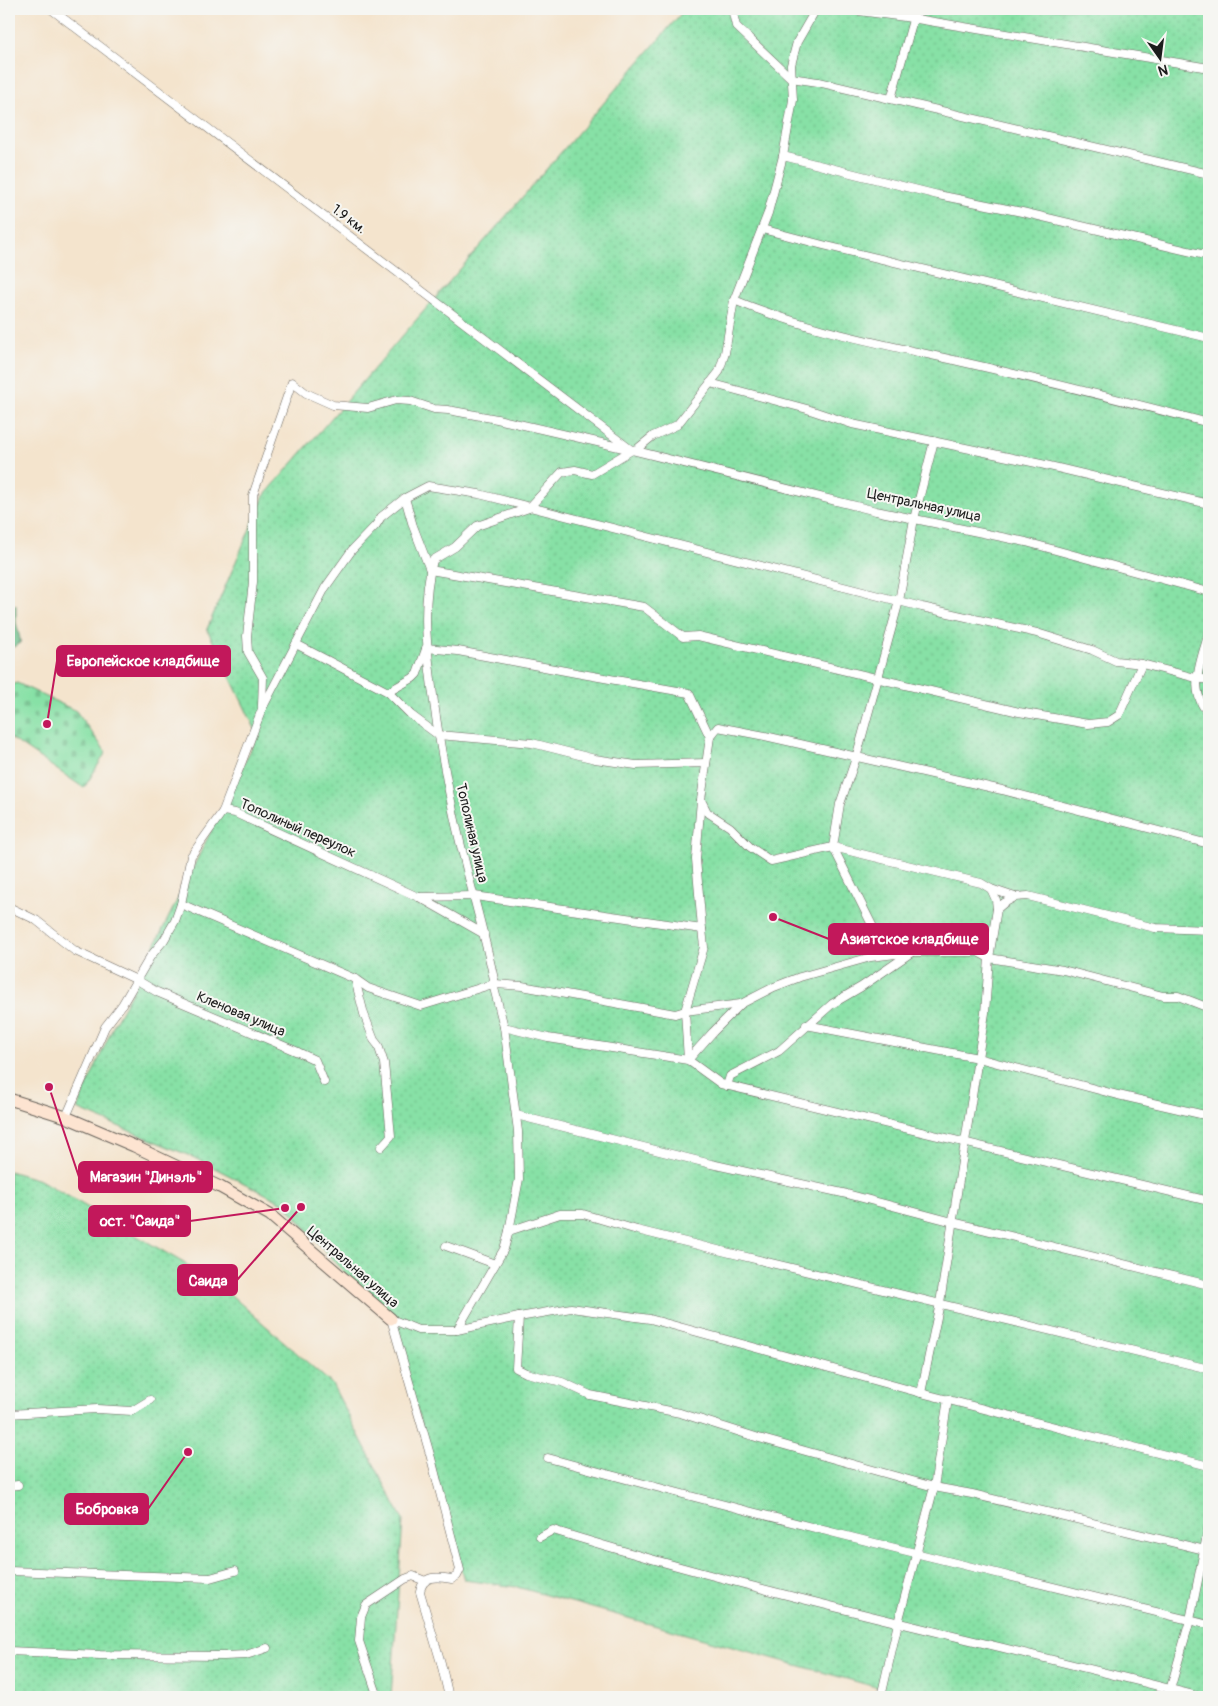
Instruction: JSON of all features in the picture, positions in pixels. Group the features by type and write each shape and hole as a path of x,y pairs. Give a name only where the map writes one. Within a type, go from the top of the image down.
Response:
{"street":[{"name":"1.9 км.","path":"50,9 632,450"},
{"path":"732,9 736,26 791,78 818,82 1209,174"},
{"path":"430,570 433,560 456,547 477,526 529,508 562,472 575,470 592,474 632,450 637,449 653,436 677,424 719,372 725,353 734,300 762,229 783,156 793,100 790,65 797,42 816,9"},
{"path":"856,9 1209,68"},
{"path":"891,99 916,9"},
{"path":"783,156 938,195 1022,212 1209,256"},
{"path":"762,229 1209,338"},
{"path":"734,300 774,316 888,346 960,361 1209,423"},
{"name":"Центральная улица","path":"262,709 263,678 248,652 247,636 253,582 252,495 292,382 306,393 333,405 368,408 396,400 410,401 434,409 497,419 632,450 876,511 1026,542 1209,592"},
{"path":"710,383 807,409 852,424 1041,464 1209,504"},
{"path":"912,952 875,931 833,847 840,804 856,758 899,601 914,519 934,441"},
{"name":"Тополиный переулок","path":"484,934 418,897 235,813 223,811 262,709 326,588 352,550 376,525 381,517 405,498 428,486 478,494 899,601 1037,634 1092,650 1116,661 1142,664 1209,680"},
{"path":"405,498 413,526 430,570"},
{"path":"430,570 644,607 683,637 698,636 1019,712 1088,724 1108,722 1119,715 1142,664"},
{"name":"Тополиная улица","path":"430,570 426,594 426,648 438,735 453,812 475,896 504,1027 518,1131 519,1179 504,1249 458,1330"},
{"path":"1209,634 1196,678 1202,707 1209,714"},
{"path":"296,644 388,692 411,715 438,735 532,743 595,759 636,765 706,763"},
{"path":"388,692 413,678 426,648 458,651 576,674 689,693 710,737"},
{"path":"688,1060 685,1011 704,947 696,859 701,800 710,737 718,727 1002,790 1209,844"},
{"path":"701,800 707,812 730,827 750,847 771,861 833,847 981,883 991,889 1015,897 1028,896 1154,928 1209,930"},
{"path":"66,1117 105,1027 122,1005 150,957 164,940 175,921 181,904 191,856 223,811"},
{"path":"921,1393 940,1303 985,1013 989,958 997,909 996,900 991,889"},
{"name":"Тополиный переулок","path":"418,897 475,896 702,929"},
{"path":"997,909 1015,897"},
{"path":"181,904 355,979 368,988 421,1006 494,984 522,986 675,1014 741,1004"},
{"name":"Кленовая улица","path":"9,907 36,920 75,952 137,980 157,992 315,1060 324,1082"},
{"path":"727,1086 730,1076 779,1051 832,1004 861,987 912,952"},
{"path":"688,1060 741,1004 774,987 800,977 871,957 912,952 978,952 989,958 1063,970 1162,996 1178,996 1209,1008"},
{"path":"355,979 364,1014 384,1063 391,1136 381,1147"},
{"path":"806,1026 978,1058 1118,1095 1209,1116"},
{"path":"504,1027 548,1038 688,1060 720,1084 727,1086 1209,1200"},
{"name":"Центральная улица","path":"9,1099 66,1117 176,1165 270,1215 391,1319 431,1458 460,1570 457,1576 452,1579 439,1577 430,1578 425,1581"},
{"path":"516,1115 711,1164 846,1194 1209,1285"},
{"path":"509,1231 560,1214 583,1214 637,1230 837,1280 940,1303 1209,1369"},
{"path":"446,1246 494,1264"},
{"path":"391,1319 418,1330 458,1330 572,1308 650,1320 921,1393 1209,1466"},
{"path":"519,1317 516,1368 526,1373 562,1382 590,1395 680,1413 759,1438 934,1488 972,1494 1206,1550"},
{"path":"881,1697 898,1623 934,1488 948,1399"},
{"path":"9,1414 97,1409 132,1410 150,1400"},
{"path":"548,1458 664,1490 917,1554 1209,1625"},
{"path":"9,1486 18,1485"},
{"path":"1169,1693 1190,1620 1206,1550 1209,1525"},
{"path":"540,1537 553,1530 620,1550 1169,1693 1201,1697"},
{"path":"9,1571 210,1578 235,1571"},
{"path":"378,1697 359,1641 361,1617 366,1605 404,1579 413,1576 425,1581 420,1592 442,1663 449,1697"},
{"path":"9,1651 100,1655 224,1656 246,1655 267,1648"}],"green space":[{"path":"685,9 1209,9 1209,1697 907,1697 517,1587 464,1580 391,1319 337,1265 285,1204 195,1158 77,1109 115,1022 133,990 258,735 207,629 264,496"},
{"path":"9,604 16,605 16,622 21,643 9,649"},
{"path":"17,683 76,711 106,752 84,788 9,737 9,686"},
{"path":"9,1171 40,1180 215,1281 332,1384 403,1520 391,1697 9,1697"}],"place":[{"name":"Европейское кладбище","path":"47,724"},
{"name":"Азиатское кладбище","path":"773,917"},
{"name":"Магазин \"Динэль\"","path":"49,1087"},
{"name":"Саида","path":"301,1207"},
{"name":"ост. \"Саида\"","path":"285,1208"},
{"name":"Бобровка","path":"188,1452"}]}
